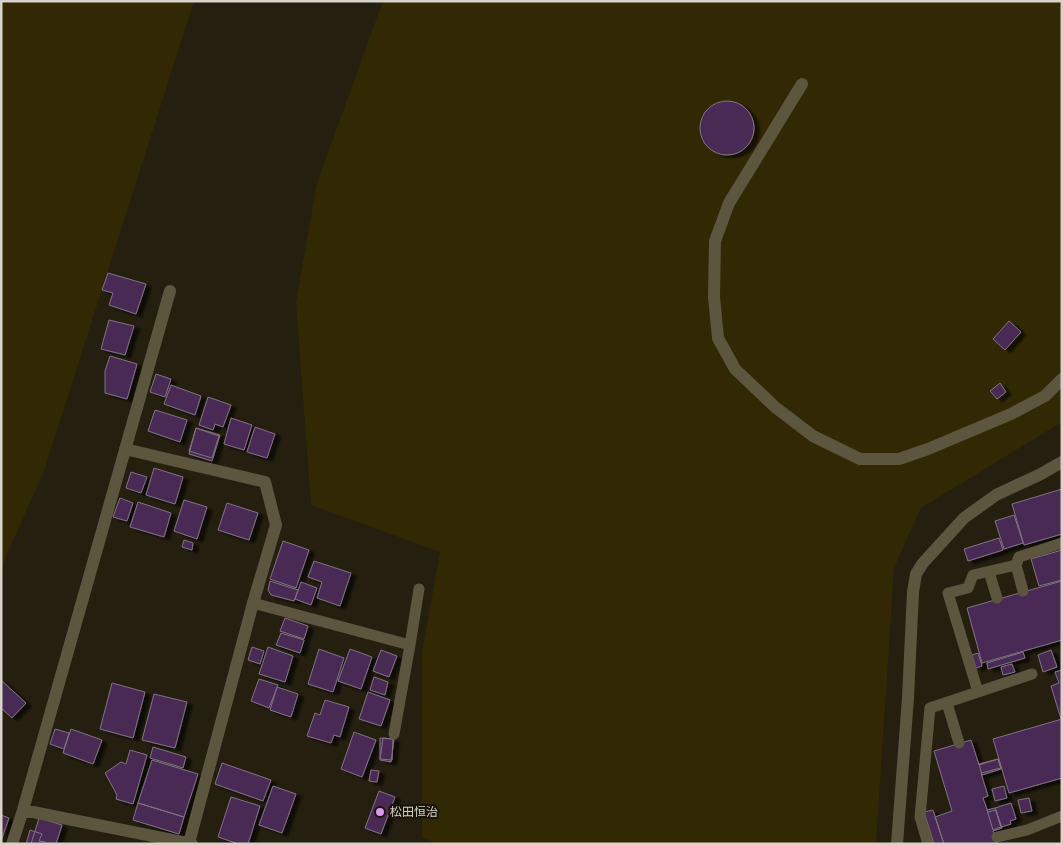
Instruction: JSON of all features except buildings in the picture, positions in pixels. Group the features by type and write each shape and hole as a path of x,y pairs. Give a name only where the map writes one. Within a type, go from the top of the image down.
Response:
{"street":[{"path":"802,84 729,203 715,241 714,297 718,338 735,369 774,407 813,436 860,459 899,459 928,449 1011,414 1045,396 1062,379"},
{"path":"12,844 24,810 170,291"},
{"path":"24,810 191,843 253,603 276,526 265,482 125,449"},
{"path":"897,844 908,698 913,592 916,574 923,563 964,518 996,495 1062,462"}],"lane":[{"path":"1023,591 1016,565 1019,557 1062,543"},
{"path":"978,692 948,593 968,588 973,575 1016,565"},
{"path":"989,572 998,598"},
{"path":"394,734 419,588"},
{"path":"253,603 410,644"},
{"path":"928,844 920,817 930,708 1032,674"},
{"path":"946,702 959,743"},
{"path":"997,837 1027,830 1062,816"}],"shaded area":[{"path":"1,1 194,1 44,471 1,568"},
{"path":"383,1 1062,1 1062,422 921,508 894,568 876,844 436,844 422,837 422,652 440,552 311,505 296,302 317,183"}],"place":[{"name":"松田恒治","path":"380,812"}]}
